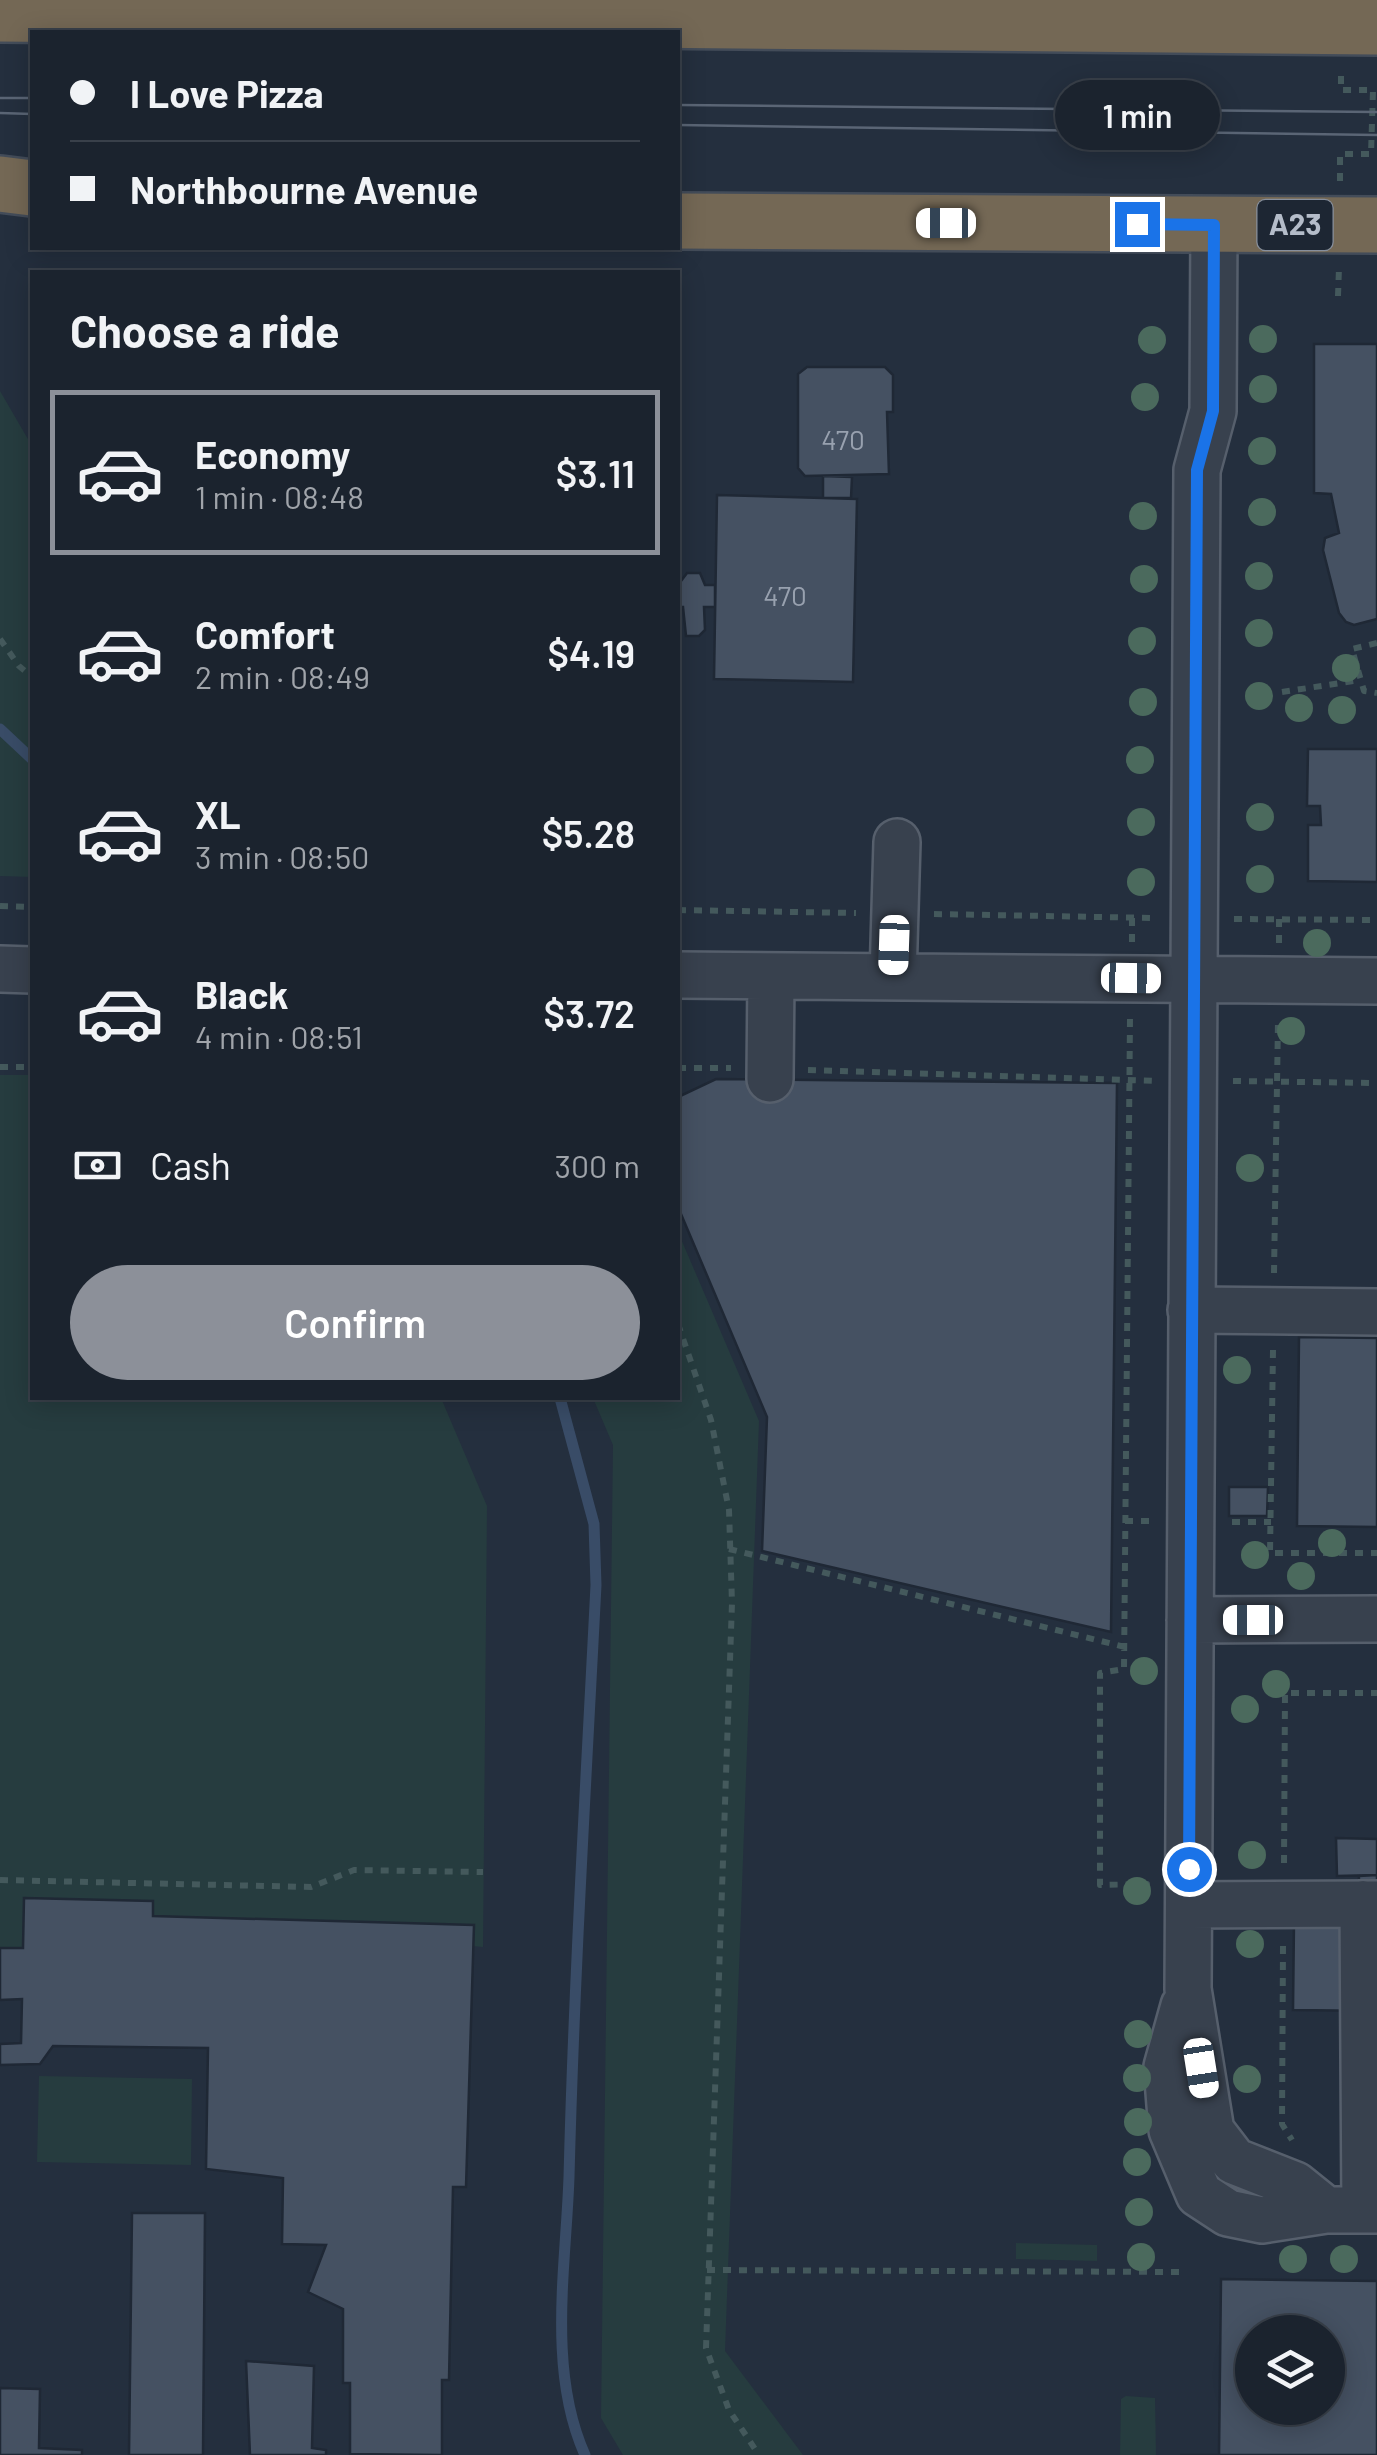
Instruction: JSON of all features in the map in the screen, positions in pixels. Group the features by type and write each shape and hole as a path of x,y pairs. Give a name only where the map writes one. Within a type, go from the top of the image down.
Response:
{"highway":[{"path":"0,14 177,8 1359,27"},
{"path":"0,184 30,188"},
{"path":"0,214 30,215"},
{"name":"A23","path":"680,221 1358,225"}],"street":[{"path":"1214,225 1213,411 1197,470 1190,1620 1168,1904 1188,1989 1210,2131 1234,2161 1356,2210"},
{"path":"893,977 897,842"},
{"path":"0,969 30,970"},
{"path":"680,975 1377,981"},
{"path":"770,1074 771,976"},
{"path":"1191,1310 1377,1312"},
{"path":"1190,1620 1377,1620"},
{"path":"1168,1904 1370,1904 1356,2210"},
{"path":"1188,1989 1168,2067 1172,2130 1182,2164 1199,2194 1228,2213 1262,2220 1356,2210"}],"path":[{"path":"1338,296 1358,225 1340,154 1374,154 1375,90 1341,90 1359,27"},
{"path":"0,639 30,675"},
{"path":"1377,643 1352,649 1364,691 1377,693"},
{"path":"1282,692 1360,680"},
{"path":"0,906 30,907"},
{"path":"680,910 1377,920"},
{"path":"0,1067 30,1067"},
{"path":"680,1068 770,1074 1377,1083"},
{"path":"1128,1081 1125,1647 1124,1670 1100,1674 1100,1885 1147,1884 1168,1904"},
{"path":"680,1330 711,1420 728,1510 732,1603 706,2348 728,2410 759,2455"},
{"path":"730,1549 1125,1647"},
{"path":"1270,1553 1377,1553"},
{"path":"1285,1693 1377,1693"},
{"path":"0,1880 311,1887 354,1870 483,1872"},
{"path":"706,2270 1180,2272"}],"green space":[{"path":"0,391 30,443 30,877 0,876"},
{"path":"0,1075 30,1075 30,1400 442,1400 487,1506 483,1947 473,1946 473,1925 153,1916 152,1901 23,1948 0,1948"},
{"path":"680,1237 759,1421 725,2351 803,2455 623,2455 601,2418 613,1445 594,1400 680,1400"},
{"path":"39,2076 192,2079 191,2165 37,2162"},
{"path":"1016,2243 1097,2245 1097,2261 1016,2259"},
{"path":"1155,2398 1156,2455 1120,2455 1121,2399"}],"building":[{"path":"1314,344 1377,344 1377,619 1354,625 1339,613 1323,550 1325,538 1339,533 1331,494 1314,493"},
{"path":"807,367 885,367 893,375 893,412 887,412 889,474 805,476 798,468 798,374"},
{"path":"823,476 852,477 851,498 823,498"},
{"path":"717,495 857,499 853,682 714,679"},
{"path":"687,573 700,573 705,585 715,585 715,607 704,607 705,630 699,636 686,636 680,582"},
{"path":"1308,749 1377,749 1377,882 1308,881 1308,825 1321,825 1320,806 1307,806"},
{"path":"716,1079 1117,1083 1111,1632 762,1551 767,1417 680,1212 680,1096"},
{"path":"1299,1337 1377,1338 1377,1527 1297,1526"},
{"path":"1229,1487 1268,1487 1267,1516 1229,1516"},
{"path":"1336,1838 1377,1839 1377,1875 1337,1876"},
{"path":"1377,1875 1377,2011 1293,2010 1294,1921 1358,1922 1359,1876"},
{"path":"24,1898 153,1901 153,1916 474,1925 466,2187 453,2187 449,2380 442,2380 442,2455 350,2454 350,2383 343,2383 343,2309 308,2292 326,2245 282,2244 283,2178 206,2169 208,2048 53,2046 40,2064 0,2065 0,2044 21,2043 22,1999 0,2000 0,1948 23,1948"},
{"path":"132,2213 205,2213 203,2455 129,2455"},
{"path":"1221,2279 1377,2281 1377,2455 1219,2455"},
{"path":"246,2361 314,2366 312,2448 326,2450 326,2455 250,2455"},
{"path":"0,2388 40,2389 39,2448 82,2450 82,2455 0,2455"}],"waterway":[{"path":"0,729 30,757"},
{"path":"561,1400 594,1524 596,1585 562,2318 566,2389 585,2455"}],"tram line":[{"path":"0,98 30,98"},
{"path":"680,105 1377,112"},
{"path":"0,113 30,114"},
{"path":"680,125 1377,135"}],"route":[{"path":"1137,224 1214,225 1213,411 1197,470 1189,1869"}]}
